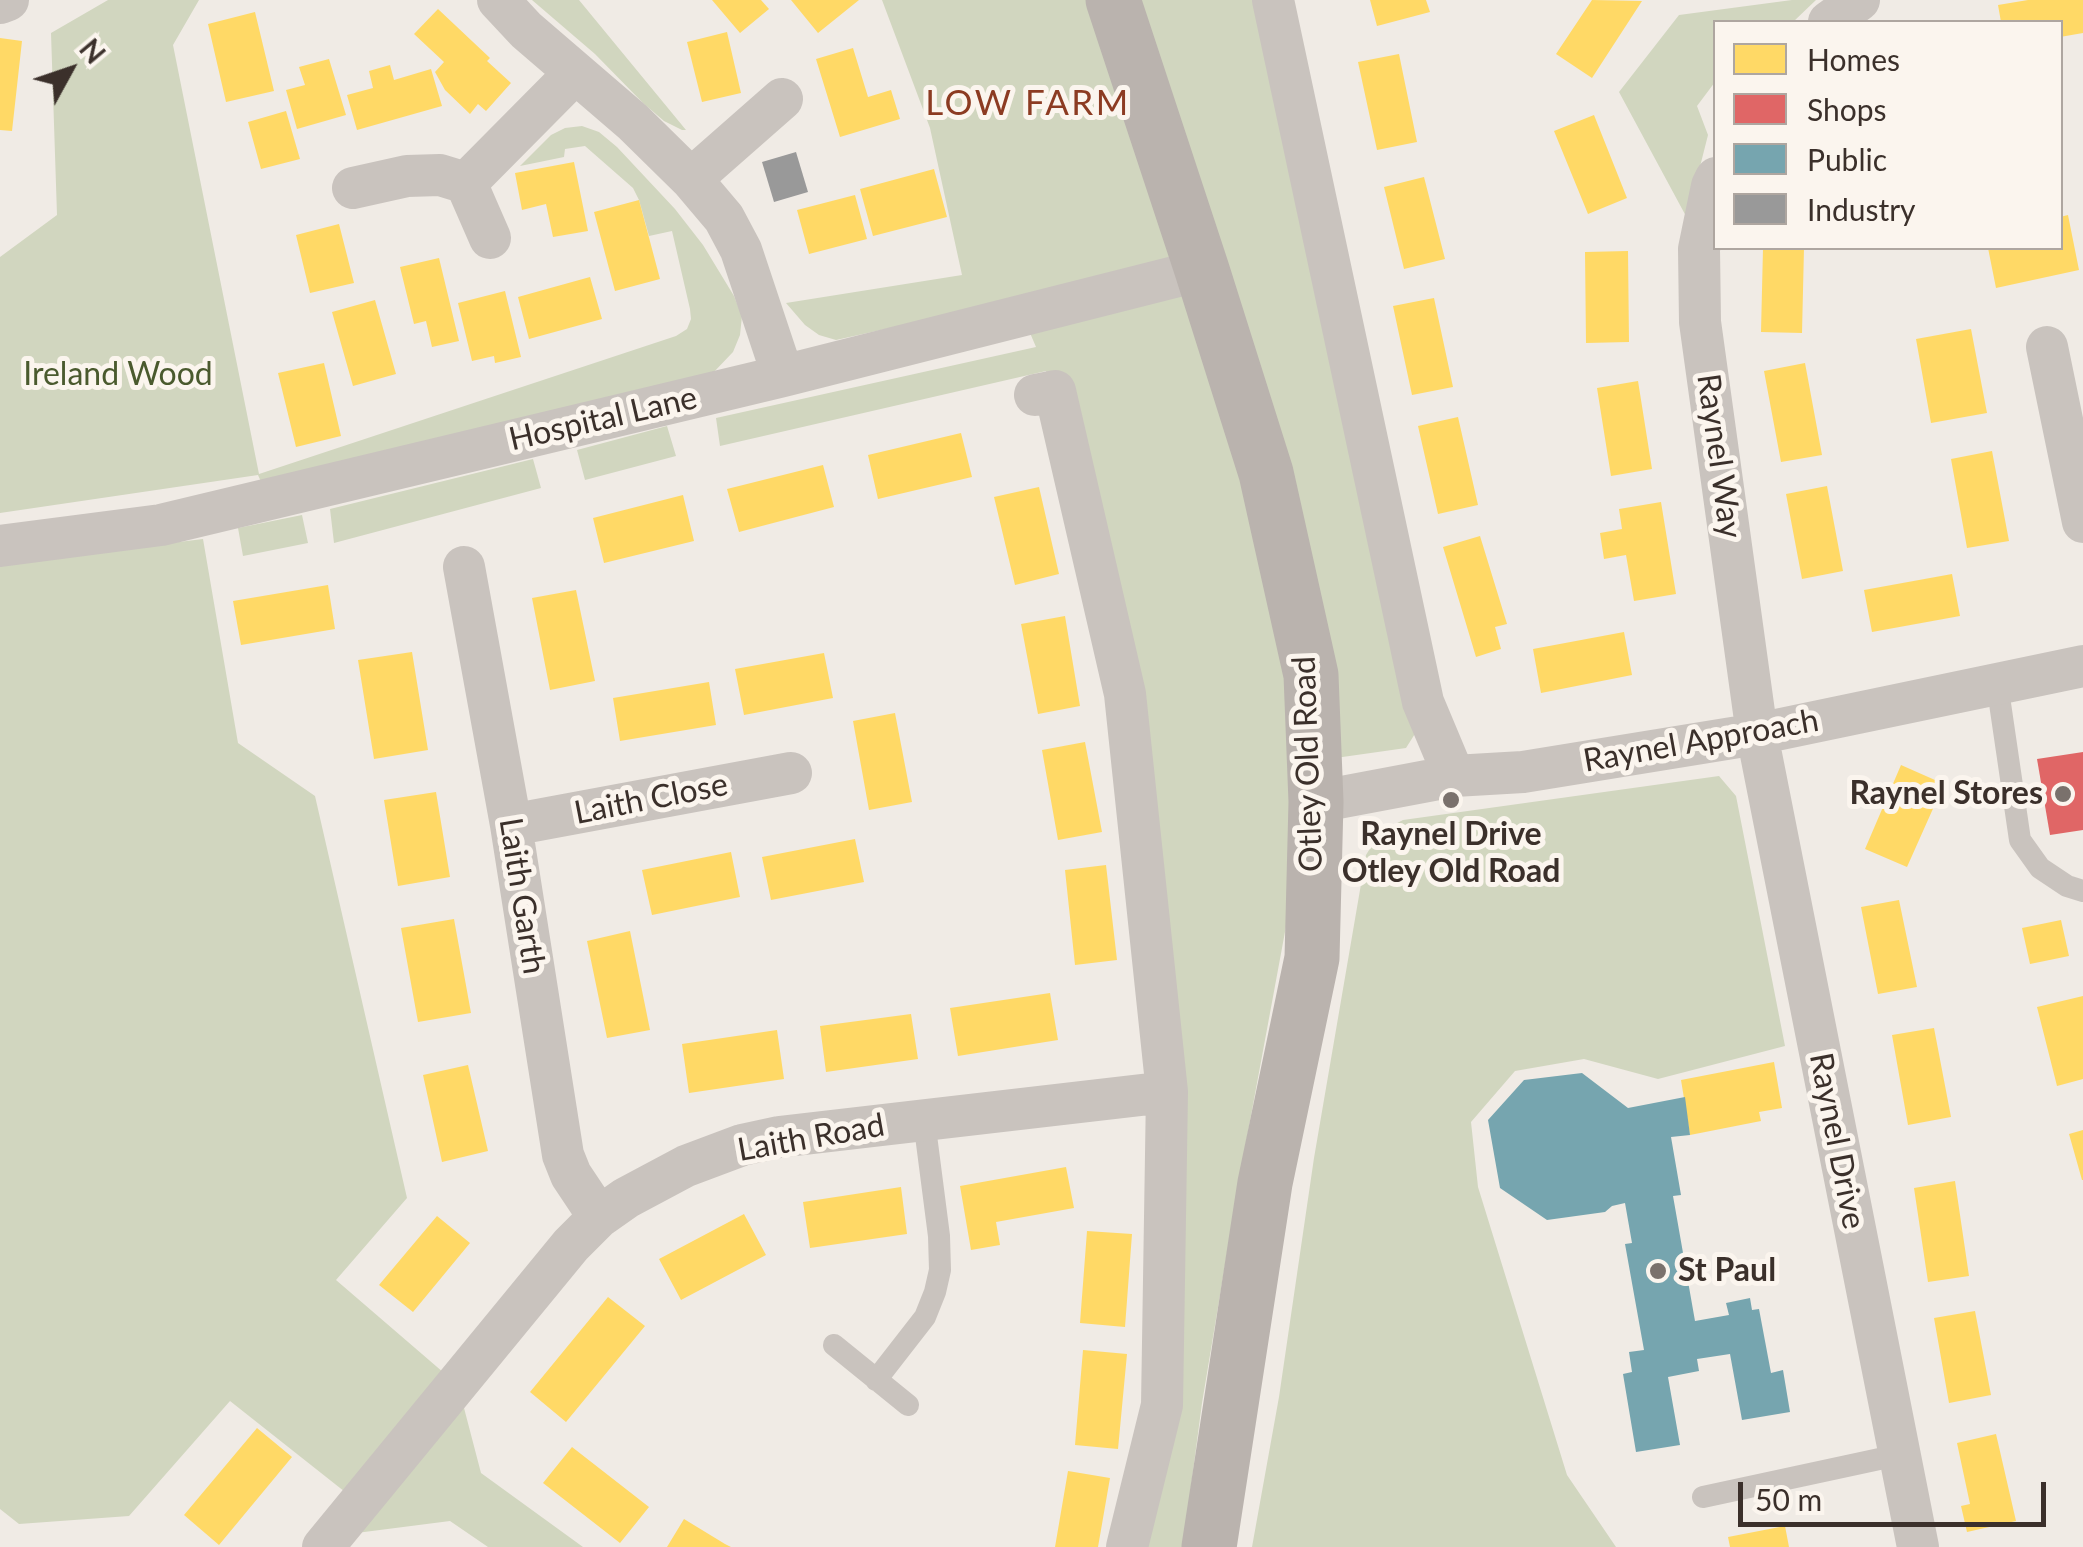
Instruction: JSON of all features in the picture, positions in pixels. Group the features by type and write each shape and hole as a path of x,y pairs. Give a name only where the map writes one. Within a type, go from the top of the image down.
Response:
{"street":[{"path":"0,3 8,0"},
{"path":"498,0 526,30 633,122 724,218 741,250 783,376"},
{"name":"Otley Old Road","path":"1113,0 1266,473 1311,675 1316,802 1312,958 1265,1184 1210,1547"},
{"path":"1272,0 1423,702 1454,776"},
{"path":"1833,20 1859,0"},
{"path":"466,183 575,73"},
{"path":"691,179 782,99"},
{"path":"353,188 407,176 440,176 466,183"},
{"path":"466,183 490,238"},
{"name":"Raynel Way","path":"1713,184 1699,250 1700,322 1757,734"},
{"name":"Hospital Lane","path":"0,546 161,525 783,376 1202,270"},
{"path":"2047,347 2083,522"},
{"path":"1035,396 1055,391 1124,694 1167,1092 1162,1405 1127,1547"},
{"name":"Laith Garth","path":"464,567 511,825 563,1155 579,1190 599,1218"},
{"name":"Raynel Approach","path":"1316,802 1454,776 1524,772 1757,734 2083,666"},
{"name":"Raynel Drive","path":"1757,734 1918,1547"},
{"name":"Laith Close","path":"511,825 791,773"},
{"name":"Laith Road","path":"323,1547 571,1245 626,1198 686,1166 779,1137 1167,1092"}],"lane":[{"path":"1997,683 2020,840 2040,868 2067,886 2083,890"},
{"path":"876,1380 924,1317 936,1292 939,1236 924,1120"},
{"path":"834,1345 908,1406"},
{"path":"1703,1496 1898,1455"}],"green space":[{"name":"Ireland Wood","path":"108,0 199,0 173,45 259,474 676,336 687,329 690,309 672,231 649,236 633,188 585,146 565,149 564,157 520,166 551,135 565,128 582,126 599,132 617,147 703,245 742,316 733,352 712,374 262,484 258,475 0,513 0,257 57,215 51,33"},
{"path":"532,0 579,0 686,130 664,121"},
{"path":"882,0 1256,0 1418,729 1406,748 1293,764 1292,894 1240,1175 1202,1403 1183,1547 1127,1547 1162,1405 1125,694 1046,371 720,446 716,418 1036,347 1016,300 836,340 805,325 786,303 962,275 930,128"},
{"path":"1816,0 1795,20 1713,20 1713,85 1697,106 1708,135 1687,218 1619,92 1679,15"},
{"path":"667,426 676,456 585,480 577,450"},
{"path":"533,459 541,488 334,543 330,509"},
{"path":"302,515 308,543 243,556 238,528"},
{"path":"203,539 238,743 315,796 407,1198 336,1280 458,1385 481,1473 583,1547 488,1547 450,1521 333,1536 359,1503 230,1401 129,1516 19,1524 0,1509 0,564"},
{"path":"1719,776 1736,796 1785,1046 1658,1079 1584,1059 1515,1071 1471,1122 1478,1187 1567,1475 1616,1547 1252,1547 1366,855 1380,832 1403,820"}],"building: Homes":[{"path":"712,0 761,0 769,9 740,33"},
{"path":"791,0 859,0 818,33"},
{"path":"1370,0 1426,0 1430,12 1377,26"},
{"path":"1592,0 1642,1 1592,78 1556,54"},
{"path":"2028,0 2083,0 2083,33 2063,36 2063,20 2001,20 1998,5"},
{"path":"438,9 511,83 486,111 478,104 470,114 445,90 435,72 444,62 414,34"},
{"path":"255,12 274,91 226,102 208,24"},
{"path":"727,32 741,93 702,102 687,42"},
{"path":"0,38 22,41 12,131 0,130"},
{"path":"853,48 868,97 891,90 900,119 840,137 816,59"},
{"path":"1399,54 1417,142 1377,150 1358,62"},
{"path":"329,59 346,115 297,129 286,90 305,85 299,67"},
{"path":"390,65 394,80 431,69 442,106 357,130 347,95 373,88 369,71"},
{"path":"286,111 300,159 261,169 248,122"},
{"path":"1594,115 1627,198 1588,214 1554,131"},
{"path":"574,162 588,231 553,237 546,204 522,210 515,173"},
{"path":"934,169 947,217 873,236 860,189"},
{"path":"1424,177 1445,259 1404,269 1384,187"},
{"path":"855,195 867,239 809,254 797,210"},
{"path":"639,200 660,279 615,291 594,212"},
{"path":"2068,215 2079,270 1996,288 1988,250 2063,250 2063,216"},
{"path":"339,224 354,283 310,293 296,235"},
{"path":"1763,250 1804,250 1802,333 1761,332"},
{"path":"1628,251 1629,342 1586,343 1585,252"},
{"path":"439,258 459,341 432,347 426,321 414,324 400,267"},
{"path":"590,277 602,319 529,339 518,297"},
{"path":"505,291 521,357 495,363 494,356 472,361 458,303"},
{"path":"1434,298 1453,387 1412,395 1393,306"},
{"path":"375,300 396,374 353,386 332,312"},
{"path":"1971,329 1987,413 1931,423 1916,339"},
{"path":"324,363 341,436 296,447 278,373"},
{"path":"1805,363 1822,455 1781,462 1764,371"},
{"path":"1638,381 1652,469 1611,476 1597,388"},
{"path":"1458,417 1478,505 1438,514 1418,426"},
{"path":"961,433 972,477 878,499 868,455"},
{"path":"1992,451 2009,541 1967,548 1951,459"},
{"path":"823,465 834,507 739,532 727,489"},
{"path":"1827,486 1843,571 1802,579 1786,494"},
{"path":"1039,487 1059,574 1015,585 994,497"},
{"path":"683,495 694,541 604,563 593,518"},
{"path":"1661,502 1676,594 1634,601 1626,555 1604,559 1600,533 1622,529 1619,509"},
{"path":"1480,536 1507,624 1495,627 1501,649 1476,657 1443,547"},
{"path":"1952,574 1960,616 1872,632 1864,590"},
{"path":"328,585 335,629 241,645 233,601"},
{"path":"576,590 595,681 550,690 532,598"},
{"path":"1065,616 1080,706 1038,714 1021,624"},
{"path":"1624,632 1632,675 1541,693 1533,649"},
{"path":"412,652 428,750 374,759 358,660"},
{"path":"824,653 833,698 744,715 735,669"},
{"path":"709,682 716,725 620,741 613,698"},
{"path":"895,713 912,802 869,810 853,721"},
{"path":"1085,742 1102,832 1058,840 1042,750"},
{"path":"1901,765 1944,784 1907,867 1865,849"},
{"path":"436,792 450,877 398,886 384,800"},
{"path":"855,839 864,882 771,900 762,857"},
{"path":"731,852 740,897 652,915 642,870"},
{"path":"1106,865 1117,960 1075,965 1065,870"},
{"path":"1899,900 1917,987 1878,994 1861,907"},
{"path":"454,919 471,1013 418,1022 401,928"},
{"path":"2061,920 2069,956 2030,964 2022,928"},
{"path":"630,931 650,1030 607,1038 587,941"},
{"path":"1050,993 1058,1040 958,1056 950,1008"},
{"path":"2083,996 2083,1079 2057,1086 2037,1007"},
{"path":"911,1014 918,1059 826,1072 820,1026"},
{"path":"1934,1028 1951,1117 1908,1125 1892,1035"},
{"path":"777,1030 784,1079 689,1093 682,1044"},
{"path":"1774,1062 1782,1108 1759,1112 1761,1121 1690,1135 1681,1080"},
{"path":"468,1065 488,1151 442,1162 423,1075"},
{"path":"2083,1130 2083,1180 2082,1180 2069,1134"},
{"path":"1066,1167 1074,1208 996,1222 1000,1245 971,1250 960,1186"},
{"path":"1955,1181 1969,1276 1928,1282 1914,1188"},
{"path":"901,1187 907,1234 810,1248 803,1202"},
{"path":"744,1214 766,1255 681,1300 659,1259"},
{"path":"437,1216 470,1243 413,1312 379,1285"},
{"path":"1087,1231 1132,1234 1125,1327 1080,1323"},
{"path":"608,1297 645,1326 566,1422 530,1392"},
{"path":"1975,1311 1991,1395 1949,1403 1934,1318"},
{"path":"1083,1350 1127,1354 1118,1449 1075,1445"},
{"path":"257,1428 292,1457 219,1545 184,1515"},
{"path":"1996,1434 2016,1521 1967,1532 1961,1506 1970,1504 1957,1443"},
{"path":"572,1447 649,1507 620,1543 543,1483"},
{"path":"1068,1471 1110,1478 1098,1547 1055,1547"},
{"path":"684,1519 725,1544 731,1547 667,1547"},
{"path":"1785,1526 1789,1547 1730,1547 1728,1537"}],"building: Shops":[{"name":"Raynel Stores","path":"2083,752 2083,830 2050,835 2037,759"}],"building: Public":[{"name":"St Paul","path":"1582,1073 1628,1108 1685,1097 1690,1135 1671,1137 1681,1195 1673,1196 1695,1321 1729,1315 1726,1303 1750,1298 1752,1310 1759,1309 1771,1373 1783,1370 1790,1412 1742,1420 1730,1354 1697,1359 1699,1371 1668,1377 1680,1445 1636,1452 1623,1374 1632,1372 1629,1352 1644,1350 1625,1244 1632,1243 1625,1203 1605,1212 1547,1220 1500,1188 1488,1120 1524,1080"}],"building: Industry":[{"path":"796,152 808,192 774,202 762,162"}],"place":[{"name":"Raynel Stores","path":"2063,794"},
{"name":"Raynel Drive Otley Old Road","path":"1451,800"},
{"name":"St Paul","path":"1658,1271"}],"district":[{"name":"LOW FARM","path":"1028,104"}]}
